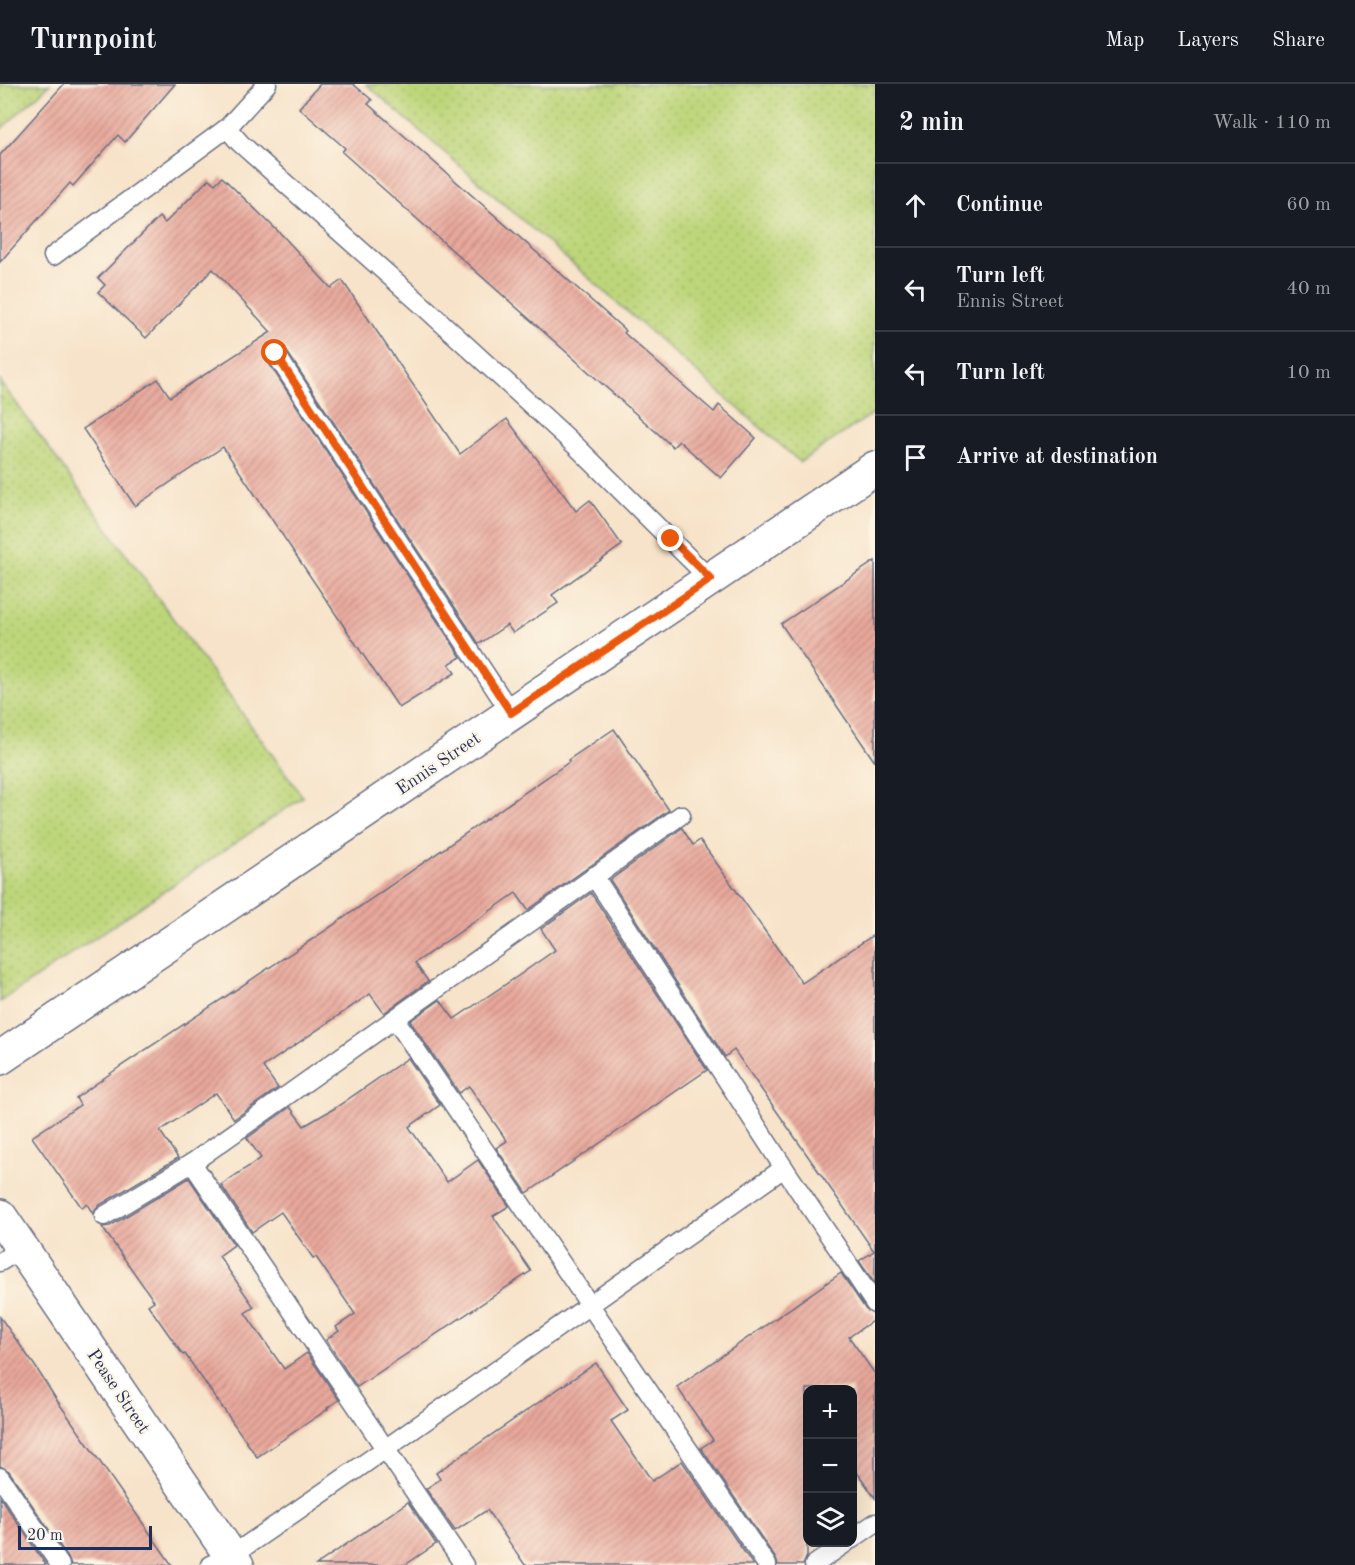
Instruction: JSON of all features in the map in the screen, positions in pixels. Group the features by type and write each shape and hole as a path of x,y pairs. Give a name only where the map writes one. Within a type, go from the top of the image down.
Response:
{"street":[{"name":"Ennis Street","path":"0,1058 875,468"},
{"name":"Pease Street","path":"0,1216 11,1255 226,1562"}],"lane":[{"path":"53,256 227,128 267,84"},
{"path":"227,128 240,143 422,304 577,447 711,579"},
{"path":"275,353 511,713"},
{"path":"104,1216 192,1163 681,815"},
{"path":"594,876 875,1304"},
{"path":"394,1019 767,1565"},
{"path":"192,1163 464,1565"},
{"path":"226,1562 784,1168"},
{"path":"0,1477 60,1565"},
{"path":"857,1536 875,1523"},
{"path":"814,1565 840,1547"}],"green space":[{"path":"0,84 50,84 0,130"},
{"path":"366,84 875,84 875,412 800,462"},
{"path":"0,381 303,797 0,1002"}],"building":[{"path":"64,84 175,84 125,142 118,135 73,186 70,183 0,262 0,155"},
{"path":"320,84 353,84 372,100 368,104 626,331 624,333 660,365 714,412 719,405 756,438 721,478 679,441 673,447 342,152 345,148 299,108"},
{"path":"222,177 283,236 331,288 342,280 460,454 507,419 576,511 590,500 622,545 552,595 558,603 513,633 507,625 479,644 284,347 275,342 268,344 264,353 266,359 461,657 449,664 455,673 399,708 223,447 135,506 83,429 158,379 170,397 271,332 213,269 146,338 98,292 105,285 98,278 159,217 165,223 209,179 215,184"},
{"path":"875,561 875,762 781,624"},
{"path":"614,729 669,810 528,910 516,893 415,963 428,981 384,1013 370,994 263,1067 278,1088 234,1119 216,1093 160,1131 178,1158 98,1206 93,1214 87,1204 82,1208 32,1137 80,1105 76,1098 121,1066 326,930"},
{"path":"682,828 693,845 700,840 802,983 875,934 875,1284 859,1261 874,1251 734,1050 725,1057 610,880"},
{"path":"591,893 707,1070 527,1193 496,1148 507,1141 469,1086 459,1093 410,1021 440,1000 454,1019 555,950 541,929"},
{"path":"408,1058 440,1105 409,1127 447,1182 478,1160 509,1206 493,1216 531,1271 357,1387 326,1340 339,1331 336,1327 355,1314 316,1257 313,1258 281,1212 252,1232 221,1185 261,1158 247,1138 290,1107 304,1126 335,1108"},
{"path":"189,1178 234,1245 219,1256 254,1307 245,1313 284,1369 307,1353 339,1400 257,1457 148,1305 154,1301 102,1227 110,1226"},
{"path":"841,1273 866,1310 875,1315 875,1319 849,1337 875,1374 875,1498 857,1472 857,1385 803,1385 803,1547 807,1547 807,1556 803,1565 778,1565 701,1448 713,1440 677,1387"},
{"path":"0,1317 172,1565 71,1565 9,1471 0,1466"},
{"path":"596,1363 628,1410 611,1421 652,1481 682,1461 753,1565 525,1565 487,1510 455,1531 426,1489 440,1479 436,1473"},
{"path":"0,1497 46,1565 0,1565"},
{"path":"408,1502 436,1544 405,1565 316,1565"}],"route":[{"path":"275,353 511,713 711,579 671,539"}]}
